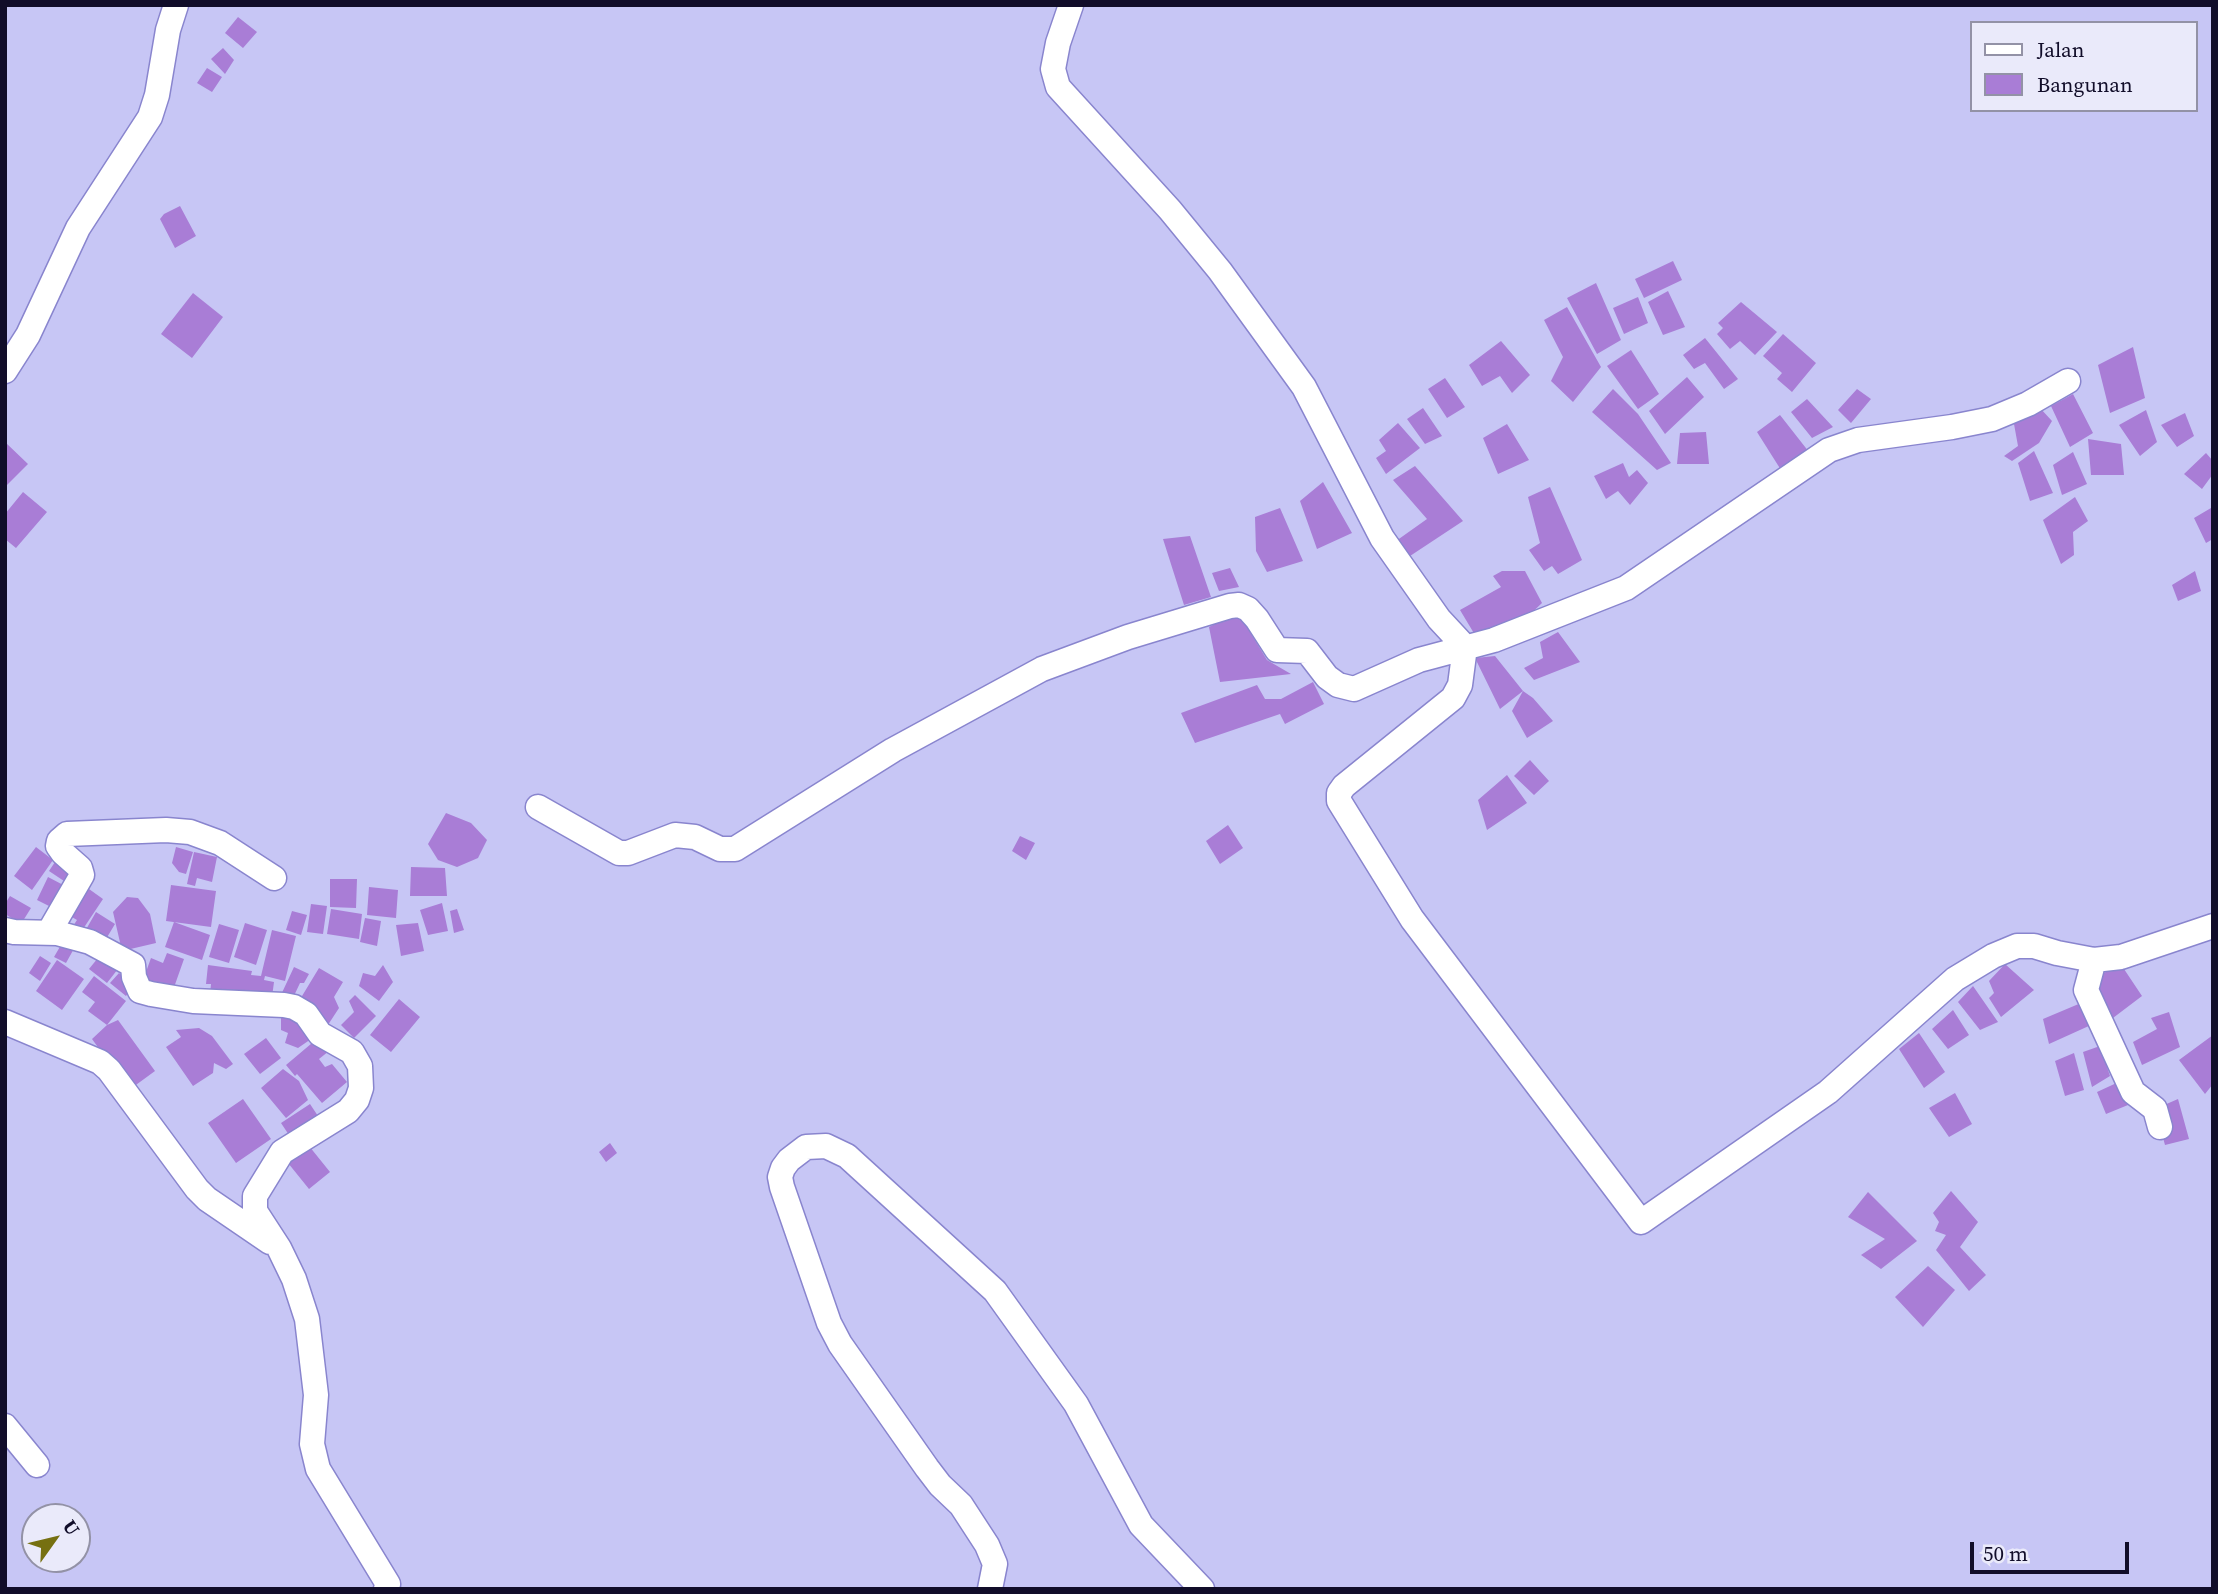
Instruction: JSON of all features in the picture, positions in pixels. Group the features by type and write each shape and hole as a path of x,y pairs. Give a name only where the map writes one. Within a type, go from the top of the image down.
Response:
{"street":[{"path":"5,371 28,335 78,228 150,117 157,95 168,30 176,5"},
{"path":"1071,5 1058,43 1053,69 1058,87 1170,211 1220,271 1304,387 1382,538 1439,619 1465,647"},
{"path":"538,807 619,853 628,853 676,835 695,837 720,849 735,849 893,750 1042,669 1128,637 1230,606 1239,605 1248,609 1258,619 1277,650 1307,651 1327,677 1338,685 1354,689 1419,660 1494,640 1637,581 1829,450 1858,440 1952,428 1992,419 2028,404 2068,381"},
{"path":"1465,647 1460,685 1452,698 1344,786 1339,793 1339,801 1412,919 1640,1222 1828,1092 1955,979 1993,956 2017,946 2034,946 2057,954 2094,960 2121,957 2213,926"},
{"path":"49,932 82,875 80,868 58,846 59,841 67,834 166,830 190,832 220,843 274,878"},
{"path":"5,930 49,932 75,936 90,942 133,965 134,977 141,991 192,1001 294,1007 306,1014 320,1034 352,1052 360,1066 361,1075 357,1100 348,1111 282,1152 255,1196 255,1211 279,1248 294,1279 307,1318 316,1395 312,1444 318,1469 391,1587"},
{"path":"2094,960 2086,990 2133,1092 2155,1109 2160,1128"},
{"path":"5,1022 100,1062 109,1070 197,1189 207,1199 279,1248"},
{"path":"990,1589 995,1564 987,1545 961,1505 927,1468 840,1343 830,1324 780,1177 789,1160 806,1147 826,1146 847,1156 995,1291 1076,1404 1141,1525 1202,1589"},
{"path":"5,1426 37,1465"}],"building":[{"path":"238,17 257,32 243,48 225,33"},
{"path":"223,48 234,60 225,74 211,59"},
{"path":"207,68 222,77 212,92 197,83"},
{"path":"180,206 196,236 175,248 160,219"},
{"path":"1673,261 1682,280 1644,298 1635,279"},
{"path":"1596,283 1621,340 1597,354 1567,298"},
{"path":"1668,291 1685,327 1663,335 1648,302"},
{"path":"193,293 223,317 192,358 161,334"},
{"path":"1638,297 1648,323 1624,334 1613,308"},
{"path":"1741,302 1777,332 1755,355 1740,341 1730,349 1717,334 1723,328 1718,323"},
{"path":"1567,307 1601,367 1573,402 1551,381 1563,357 1544,320"},
{"path":"1783,334 1816,363 1792,392 1777,379 1782,373 1763,356"},
{"path":"1705,338 1738,379 1724,389 1705,363 1694,369 1683,355"},
{"path":"1501,341 1530,375 1512,393 1500,376 1482,386 1469,365"},
{"path":"2133,347 2145,398 2110,413 2098,365"},
{"path":"1631,350 1659,394 1638,409 1607,366"},
{"path":"1687,377 1704,397 1665,434 1649,411"},
{"path":"1445,378 1465,407 1447,418 1428,389"},
{"path":"1613,389 1638,414 1671,463 1657,470 1592,412"},
{"path":"1857,389 1871,399 1851,423 1838,410"},
{"path":"2073,394 2093,433 2070,447 2051,406"},
{"path":"1807,399 1833,427 1812,438 1791,412"},
{"path":"1423,408 1442,436 1425,444 1407,419"},
{"path":"2040,408 2052,421 2039,443 2012,461 2004,456 2018,446 2014,424"},
{"path":"2146,410 2157,442 2140,456 2119,425"},
{"path":"2185,413 2194,436 2177,447 2161,425"},
{"path":"1780,415 1809,452 1781,470 1757,432"},
{"path":"1398,423 1420,448 1386,474 1376,458 1386,451 1379,440"},
{"path":"1507,424 1529,460 1498,474 1483,438"},
{"path":"1706,432 1709,464 1677,464 1680,433"},
{"path":"2088,439 2121,444 2124,475 2091,475"},
{"path":"5,442 28,464 7,485 5,484"},
{"path":"2034,451 2053,493 2030,501 2018,463"},
{"path":"2073,452 2087,484 2062,495 2053,465"},
{"path":"2206,453 2213,461 2213,474 2202,489 2184,474"},
{"path":"1623,463 1629,477 1637,470 1648,483 1630,505 1618,491 1606,499 1594,476"},
{"path":"1415,466 1463,521 1407,558 1396,541 1427,519 1393,480"},
{"path":"1323,482 1352,533 1317,549 1300,501"},
{"path":"1550,487 1582,560 1558,574 1552,566 1544,571 1529,550 1540,543 1528,497"},
{"path":"23,492 47,512 16,548 5,539 5,514"},
{"path":"2075,497 2088,521 2073,532 2074,555 2061,564 2043,520"},
{"path":"1280,508 1303,561 1267,572 1256,551 1255,517"},
{"path":"2211,508 2213,539 2206,543 2194,518"},
{"path":"1190,536 1211,597 1184,605 1163,539"},
{"path":"1230,568 1239,587 1219,591 1212,573"},
{"path":"1502,571 1525,571 1542,603 1520,624 1495,634 1489,628 1475,635 1460,610 1501,587 1493,576"},
{"path":"2195,571 2201,591 2178,601 2172,585"},
{"path":"1238,612 1267,660 1291,674 1220,682 1209,627"},
{"path":"1558,632 1580,662 1534,680 1524,668 1543,658 1540,642"},
{"path":"1495,656 1523,691 1500,709 1475,658"},
{"path":"1313,682 1324,704 1285,724 1280,714 1195,743 1181,713 1257,685 1265,699 1281,699"},
{"path":"1523,691 1533,698 1553,721 1527,738 1512,711"},
{"path":"1530,760 1549,781 1534,795 1514,776"},
{"path":"1507,775 1527,803 1487,830 1478,800"},
{"path":"446,813 471,823 487,840 478,858 457,867 438,860 428,844"},
{"path":"1228,825 1243,848 1220,864 1206,841"},
{"path":"1020,836 1035,843 1026,860 1012,851"},
{"path":"36,847 53,860 32,890 14,876"},
{"path":"176,847 193,852 186,874 179,872 172,863"},
{"path":"194,852 217,857 212,882 197,878 195,886 187,884"},
{"path":"55,862 70,872 64,881 49,871"},
{"path":"411,867 445,868 447,896 410,896"},
{"path":"48,877 69,888 51,907 37,900"},
{"path":"330,879 357,879 356,908 330,907"},
{"path":"171,885 216,891 211,927 166,921"},
{"path":"369,887 398,890 396,918 367,915"},
{"path":"89,889 103,899 81,932 73,926 77,920 70,916"},
{"path":"10,896 31,908 21,924 5,914 5,904"},
{"path":"127,897 138,898 150,914 156,943 122,951 113,912"},
{"path":"442,903 448,931 428,935 420,910"},
{"path":"311,904 327,906 323,934 307,932"},
{"path":"331,909 362,914 359,939 327,934"},
{"path":"457,909 464,930 454,933 450,911"},
{"path":"292,911 307,915 301,935 286,930"},
{"path":"96,912 115,924 103,944 84,933"},
{"path":"365,918 381,921 377,946 360,942"},
{"path":"174,922 210,935 202,960 165,947"},
{"path":"245,923 267,930 256,965 234,957"},
{"path":"418,923 424,951 401,956 396,925"},
{"path":"219,924 239,930 229,963 209,957"},
{"path":"272,930 296,936 285,981 265,976 264,980 274,982 272,997 219,989 218,995 210,994 211,984 206,984 208,965 252,971 251,975 261,976"},
{"path":"65,938 76,945 66,963 54,957"},
{"path":"102,953 121,965 107,983 89,969"},
{"path":"167,953 184,959 172,993 142,983 151,958 163,963"},
{"path":"40,956 51,963 40,981 29,973"},
{"path":"57,960 84,979 62,1010 36,991"},
{"path":"2005,964 2034,990 2001,1017 1989,998 1994,993 1989,981"},
{"path":"383,965 393,982 379,1001 359,986 363,973 375,976"},
{"path":"2122,966 2142,996 2109,1021 2090,978"},
{"path":"294,967 309,974 304,983 300,983 291,1002 280,997"},
{"path":"319,968 343,982 334,997 339,1008 324,1031 299,1001"},
{"path":"119,973 134,986 126,996 110,983"},
{"path":"94,976 126,1001 107,1025 88,1011 95,1002 82,992"},
{"path":"1973,986 1998,1022 1980,1030 1958,1002"},
{"path":"355,995 376,1016 354,1038 341,1025 354,1012 349,1001"},
{"path":"399,999 420,1017 391,1052 370,1035"},
{"path":"2081,1003 2091,1025 2049,1044 2043,1019"},
{"path":"1953,1010 1969,1035 1948,1049 1932,1029"},
{"path":"2169,1012 2180,1047 2142,1065 2133,1042 2157,1029 2151,1018"},
{"path":"281,1013 299,1014 314,1037 298,1048 285,1043 288,1033 281,1030"},
{"path":"118,1020 155,1071 129,1090 92,1039 107,1025"},
{"path":"199,1028 212,1036 233,1064 226,1069 214,1063 213,1073 193,1086 166,1047 181,1037 176,1030"},
{"path":"1919,1033 1945,1072 1924,1088 1899,1049"},
{"path":"2213,1035 2213,1084 2205,1094 2179,1060"},
{"path":"266,1038 281,1058 260,1074 244,1054"},
{"path":"318,1038 329,1051 319,1059 325,1067 332,1064 347,1082 322,1103 286,1065"},
{"path":"2100,1046 2110,1076 2092,1087 2083,1052"},
{"path":"2074,1053 2084,1090 2065,1096 2055,1061"},
{"path":"283,1069 299,1081 308,1100 286,1118 261,1088"},
{"path":"2123,1080 2128,1105 2106,1114 2097,1092"},
{"path":"1955,1093 1972,1124 1949,1137 1929,1108"},
{"path":"243,1099 271,1139 236,1163 208,1123"},
{"path":"2178,1099 2189,1139 2165,1145 2155,1109"},
{"path":"310,1104 324,1125 295,1144 281,1123"},
{"path":"305,1141 330,1172 309,1189 284,1158"},
{"path":"610,1143 617,1153 606,1162 599,1152"},
{"path":"1951,1191 1978,1222 1960,1247 1986,1275 1969,1291 1936,1250 1946,1235 1935,1231 1939,1222 1933,1213"},
{"path":"1868,1192 1917,1241 1881,1269 1861,1255 1885,1239 1848,1217"},
{"path":"1928,1266 1955,1290 1923,1327 1895,1297"}]}
